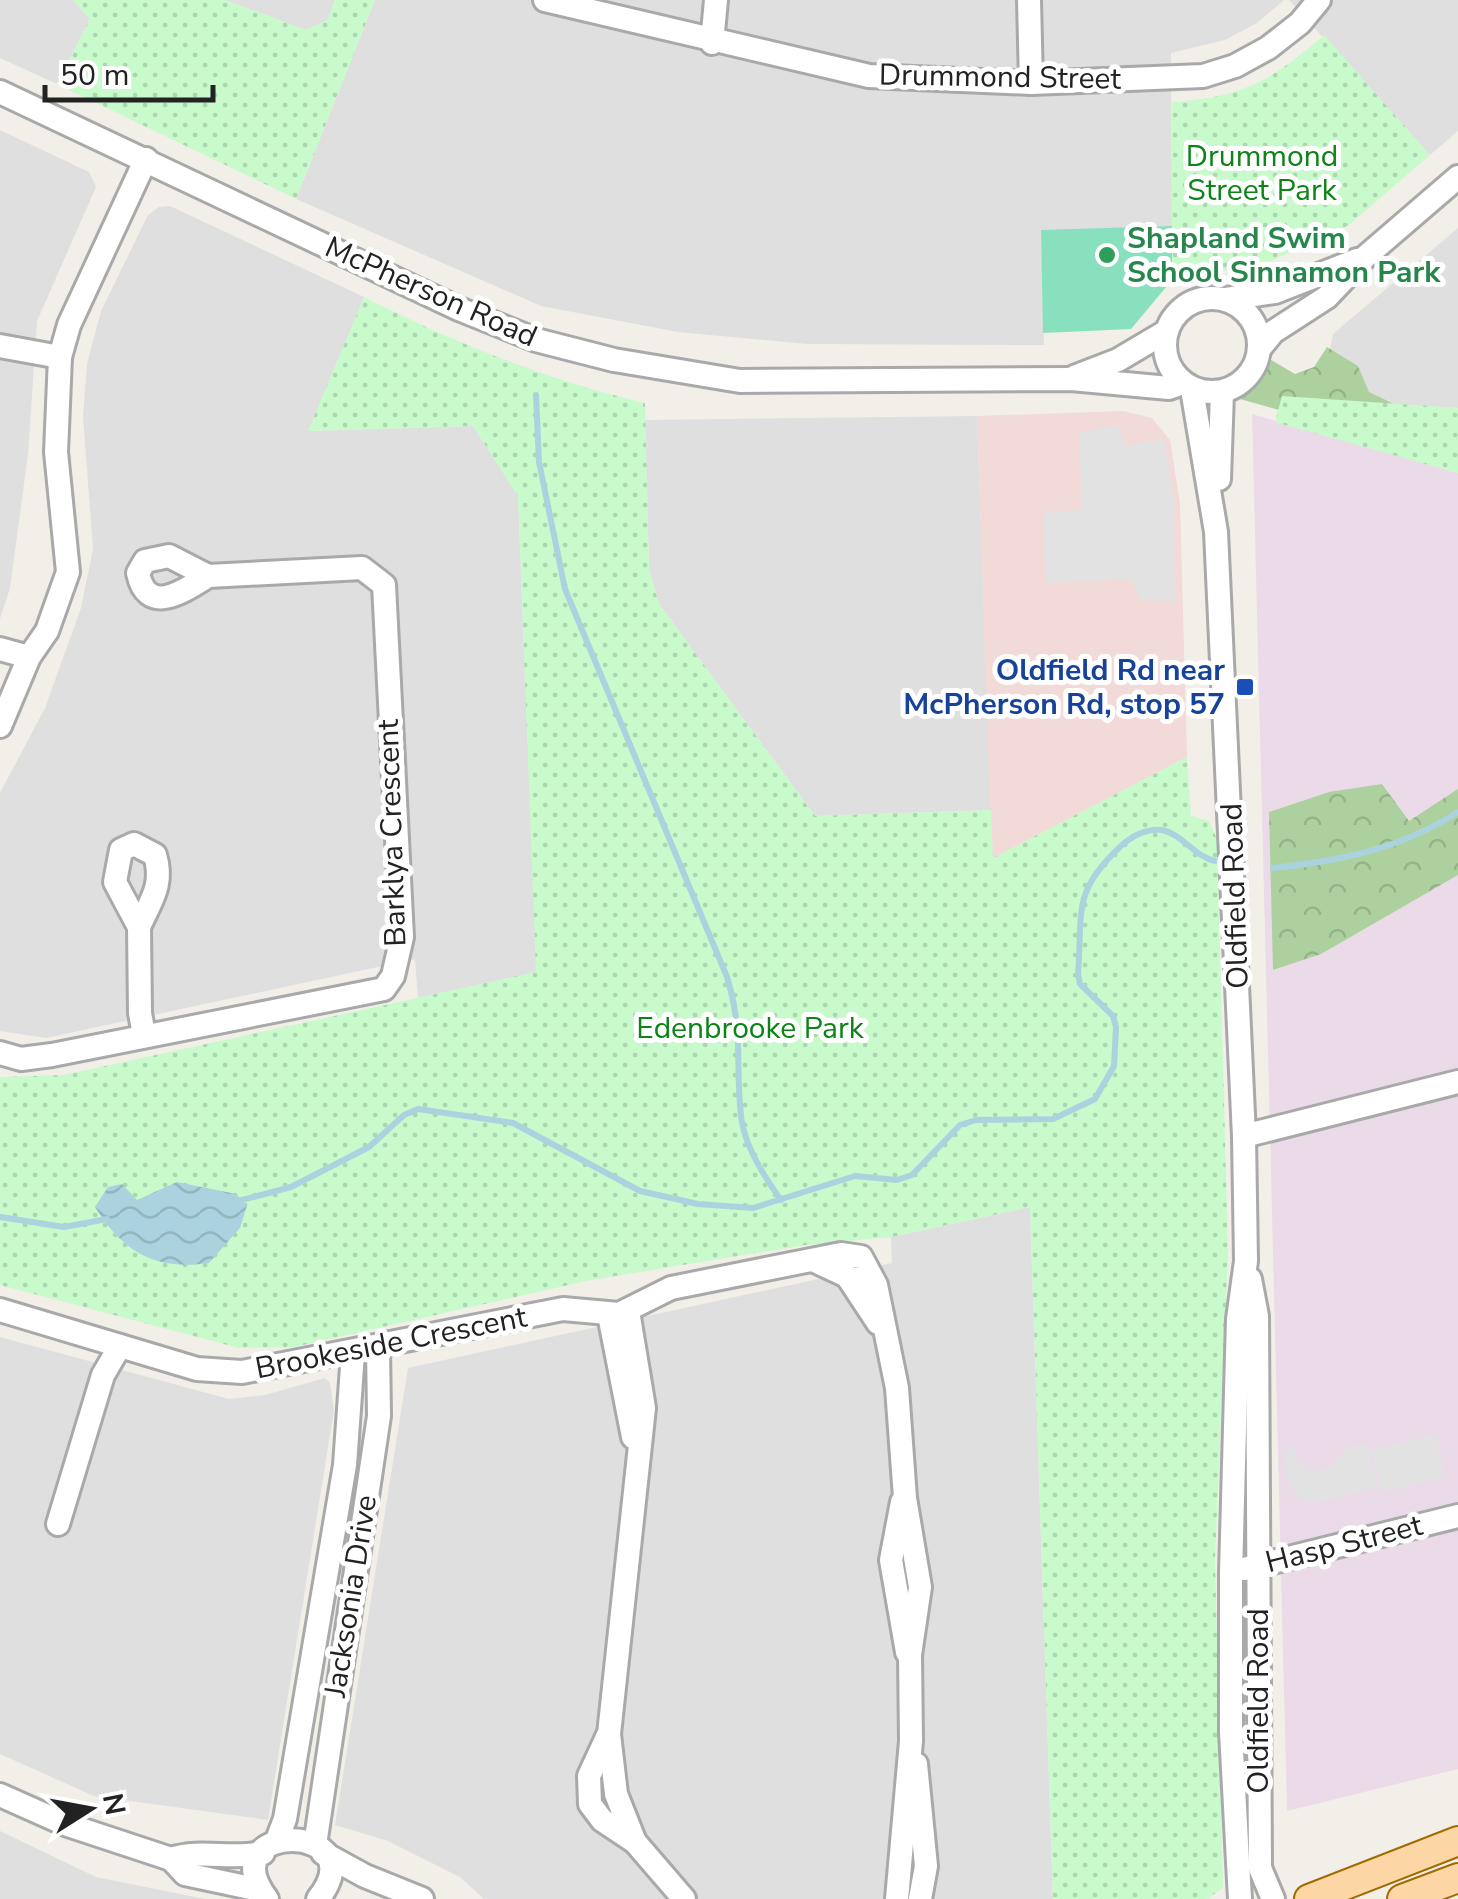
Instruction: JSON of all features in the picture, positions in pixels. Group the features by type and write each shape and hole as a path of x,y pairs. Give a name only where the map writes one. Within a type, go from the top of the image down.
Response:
{"main road":[{"path":"1309,1899 1458,1840"},
{"path":"1402,1899 1458,1878"}],"street":[{"name":"Drummond Street","path":"544,0 712,43 869,76 1031,82 1204,76 1235,66 1268,48 1300,23 1319,0"},
{"path":"712,43 716,0"},
{"path":"1029,0 1031,82"},
{"name":"McPherson Road","path":"0,92 459,310 536,340 614,360 740,381 1071,378"},
{"path":"0,726 30,657 47,631 68,572 56,452 60,358 75,310 146,160"},
{"path":"1071,378 1222,392 1248,376 1260,348 1274,332 1327,297 1365,257 1458,177"},
{"path":"1071,378 1118,360 1168,331 1184,308 1210,298 1275,292 1365,257"},
{"path":"1224,299 1250,317 1260,348"},
{"path":"1168,331 1167,359 1188,386"},
{"path":"0,346 60,358"},
{"name":"Oldfield Road","path":"1188,386 1216,532"},
{"name":"Oldfield Road","path":"1222,392 1216,532 1244,1136 1246,1261 1238,1319 1231,1573 1232,1732 1240,1899"},
{"name":"Barklya Crescent","path":"0,1052 21,1059 52,1055 384,989 393,976 402,937 384,585 362,568 208,576"},
{"path":"0,649 30,657"},
{"path":"139,927 144,1035"},
{"path":"1244,1136 1458,1082"},
{"path":"684,1899 635,1842 616,1794 609,1734 644,1400 618,1313 671,1288 845,1254 865,1261 876,1284 901,1412 904,1489 920,1587 909,1664 911,1741 904,1865 897,1899"},
{"name":"Oldfield Road","path":"1246,1261 1257,1316 1256,1689 1260,1868 1273,1899"},
{"name":"Brookeside Crescent","path":"0,1310 217,1372 252,1371 353,1353 563,1309 618,1313"},
{"path":"58,1524 103,1375 120,1346"},
{"name":"Jacksonia Drive","path":"318,1899 329,1874 319,1849 379,1416 378,1347"},
{"name":"Jacksonia Drive","path":"264,1894 256,1871 285,1820 345,1465 353,1353"},
{"name":"Hasp Street","path":"1231,1573 1458,1516"},
{"path":"911,1741 925,1854 920,1899"},
{"path":"0,1795 66,1824 171,1859 185,1874 264,1894"},
{"path":"171,1859 190,1852 238,1858 297,1837 365,1876 422,1899"}],"shaded area":[{"path":"0,0 73,0 90,19 57,84 0,58"},
{"path":"225,0 335,0 327,21 306,30"},
{"path":"375,0 1284,0 1257,23 1225,40 1171,53 1172,226 1041,231 1044,345 808,344 678,332 541,306 296,199"},
{"path":"1289,0 1458,0 1458,131 1430,155"},
{"path":"0,130 89,172 96,187 37,321 28,454 10,588 0,619"},
{"path":"170,206 364,297 309,431 473,426 518,496 537,972 418,998 415,959 46,1038 0,1031 0,793 45,708 81,608 93,549 83,417 87,364 101,311 148,215 159,207"},
{"path":"1458,228 1458,408 1320,402 1333,334"},
{"path":"1123,411 1152,418 1170,440 1180,503 1187,757 992,859 977,416"},
{"path":"1252,414 1458,473 1458,1769 1287,1811"},
{"path":"977,416 991,810 815,816 659,604 649,569 645,420"},
{"path":"1118,425 1125,446 1164,439 1174,500 1175,601 1140,600 1132,579 1045,583 1044,513 1081,509 1080,432"},
{"path":"1030,1207 1053,1899 484,1899 460,1877 388,1841 335,1825 408,1368 892,1263 891,1237"},
{"path":"0,1337 229,1399 265,1395 325,1378 330,1383 334,1410 268,1820 94,1796 0,1754"},
{"path":"1435,1434 1445,1477 1381,1493 1371,1450"},
{"path":"1366,1443 1377,1487 1319,1502 1301,1501 1286,1478 1284,1450 1294,1448 1298,1463 1313,1472 1333,1467 1344,1448"},
{"path":"0,1831 96,1877 205,1899 0,1899"}],"green space":[{"path":"73,0 225,0 306,30 327,20 335,0 375,0 296,199 57,84 90,19"},
{"name":"Drummond Street Park","path":"1324,35 1430,155 1349,225 1267,263 1172,280 1172,102 1218,96 1255,84"},
{"name":"Shapland Swim School Sinnamon Park","path":"1172,226 1172,280 1131,329 1043,333 1041,230"},
{"name":"Edenbrooke Park","path":"364,297 501,359 645,403 649,569 659,604 815,816 991,810 993,858 1187,757 1191,816 1209,821 1217,839 1228,1251 1215,1559 1223,1888 1207,1899 1053,1899 1030,1207 891,1237 806,1245 591,1280 294,1347 239,1348 0,1285 0,1077 64,1075 536,972 518,496 473,426 308,431"},
{"path":"1327,347 1358,366 1369,392 1402,408 1458,460 1240,399 1263,355 1295,374 1314,367"},
{"path":"1282,396 1458,408 1458,473 1275,422"},
{"path":"1382,784 1409,821 1458,789 1458,875 1321,954 1273,970 1269,812 1329,792"}],"water":[{"path":"177,1182 236,1194 247,1206 240,1228 209,1263 172,1264 142,1255 117,1236 95,1207 108,1187 122,1184 137,1200"}],"waterway":[{"path":"536,395 539,462 565,589 727,977 737,1031 743,1127 756,1161 781,1200"},
{"path":"1273,868 1369,851 1414,835 1458,812"},
{"path":"238,1201 291,1187 369,1147 404,1115 418,1109 513,1123 640,1191 698,1204 753,1208 855,1176 897,1180 912,1175 960,1125 976,1120 1053,1119 1095,1099 1114,1066 1116,1027 1113,1016 1080,984 1081,919 1086,891 1120,847 1150,830 1169,832 1215,861"},
{"path":"0,1217 64,1227 107,1219"}],"place":[{"name":"Shapland Swim School Sinnamon Park","path":"1107,255"},
{"name":"Oldfield Rd near McPherson Rd, stop 57","path":"1245,687"}]}
